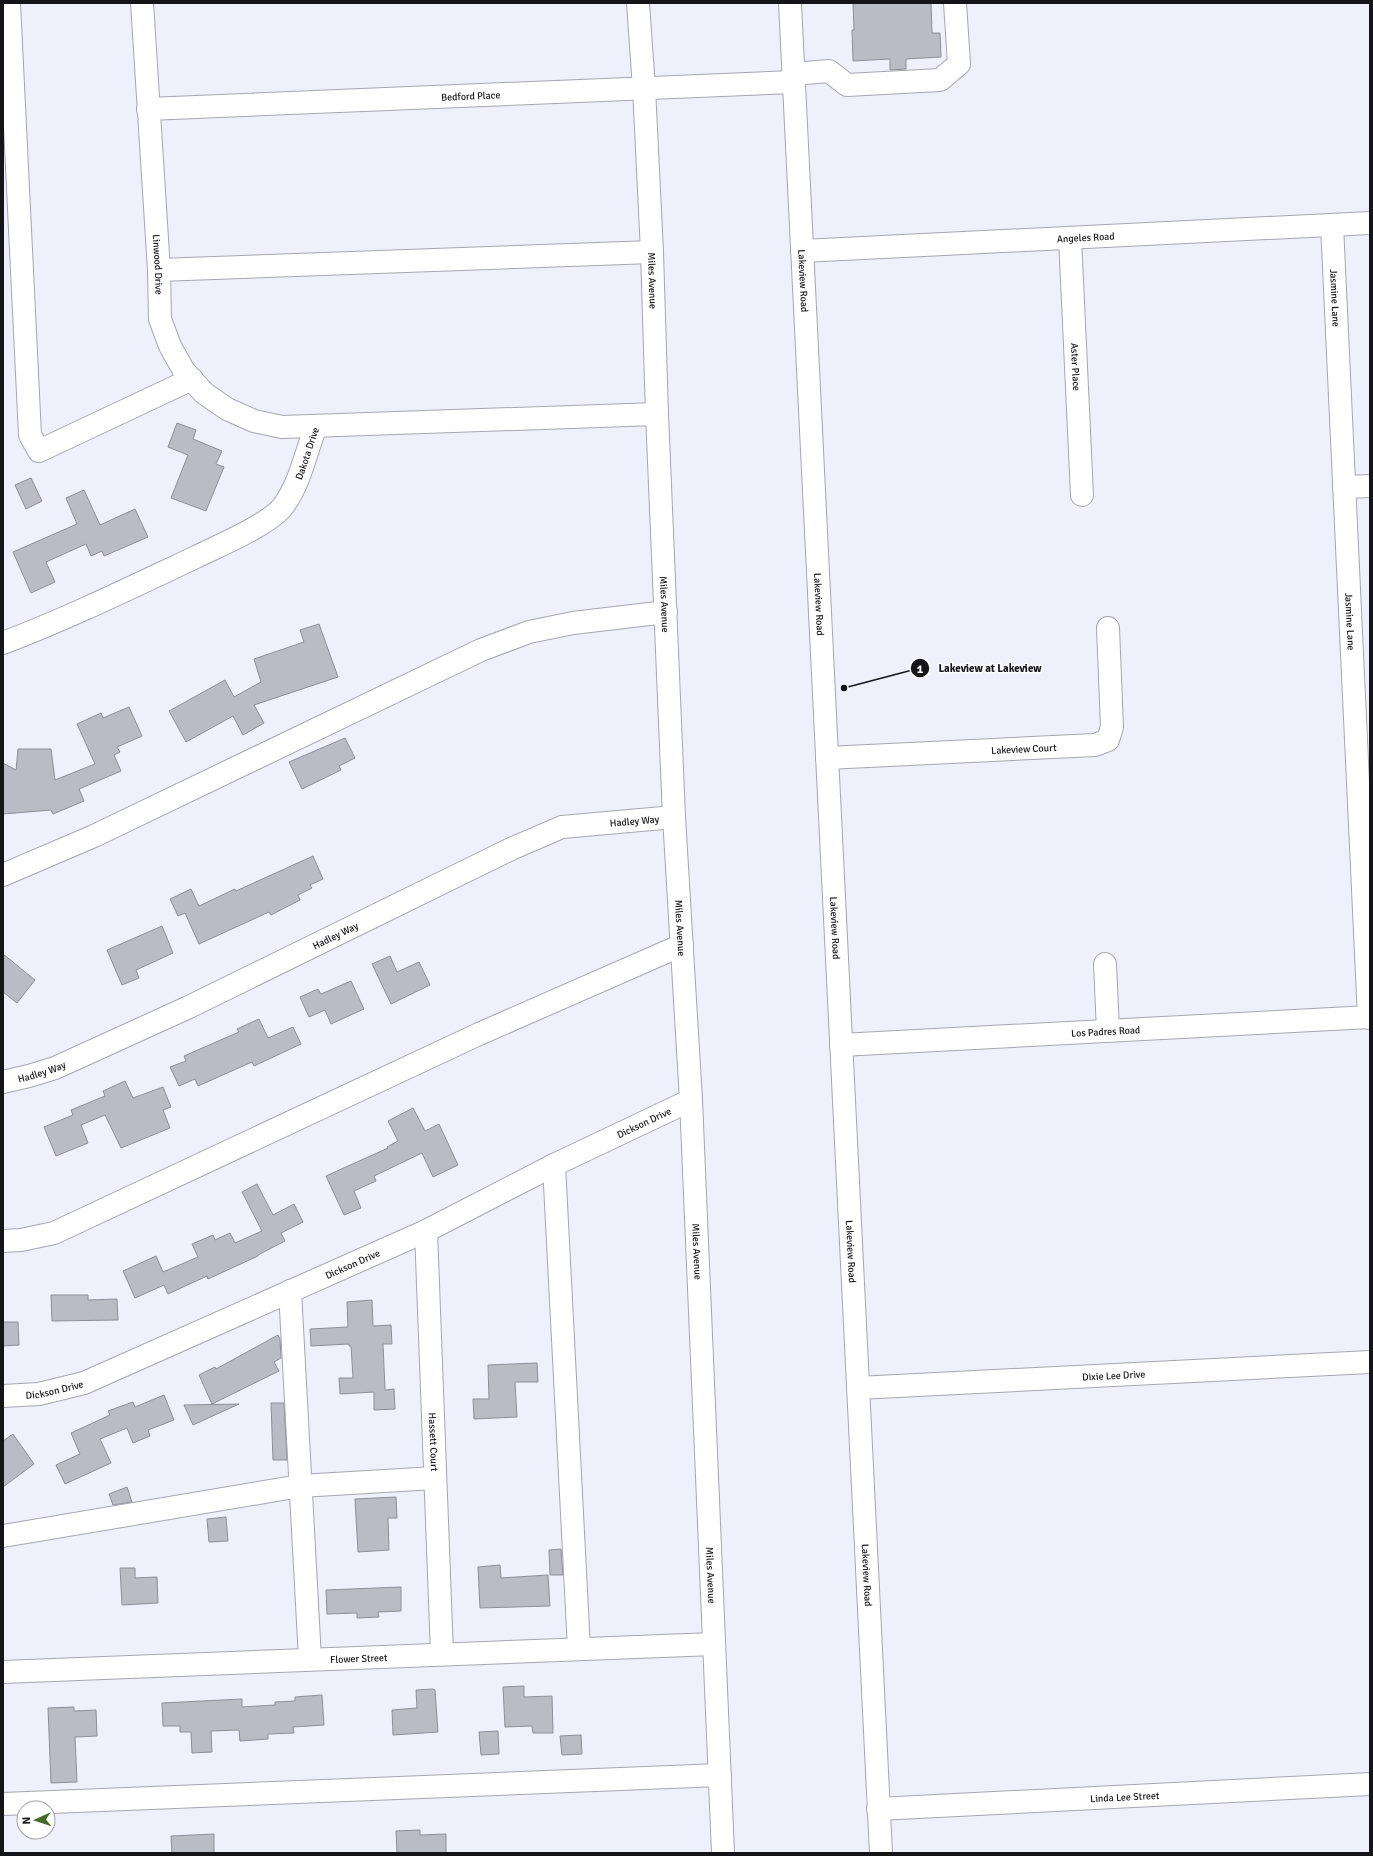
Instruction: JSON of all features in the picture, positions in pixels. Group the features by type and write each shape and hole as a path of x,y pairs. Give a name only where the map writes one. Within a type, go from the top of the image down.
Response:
{"street":[{"path":"9,3 30,435 39,452 192,379"},
{"name":"Linwood Drive","path":"142,3 159,270 160,319 170,346 184,371 204,392 227,409 254,421 282,427 316,426"},
{"name":"Miles Avenue","path":"638,3 644,88 652,252 657,414 674,817 691,1100 723,1853"},
{"name":"Lakeview Road","path":"790,3 881,1853"},
{"name":"Bedford Place","path":"148,109 644,88 793,78 829,72 847,85 940,80 958,64 955,3"},
{"name":"Angeles Road","path":"802,251 1370,223"},
{"name":"Jasmine Lane","path":"1332,225 1344,487 1363,755 1369,1018"},
{"name":"Aster Place","path":"1070,238 1082,495"},
{"path":"159,270 652,252"},
{"name":"Dakota Drive","path":"3,643 75,615 233,540 266,520 284,506 294,488 316,426 657,414"},
{"path":"1344,487 1370,486"},
{"path":"3,875 94,836 481,650 536,630 573,623 666,612"},
{"name":"Lakeview Court","path":"827,758 1095,745 1108,740 1112,727 1108,628"},
{"name":"Hadley Way","path":"3,1082 55,1068 189,1007 511,849 562,827 674,817"},
{"path":"3,1241 21,1240 54,1233 479,1034 682,945"},
{"path":"1105,964 1108,1031"},
{"name":"Los Padres Road","path":"841,1045 1369,1018"},
{"name":"Dickson Drive","path":"3,1396 39,1394 84,1383 426,1231 554,1165 691,1100"},
{"path":"554,1165 579,1649"},
{"name":"Hassett Court","path":"426,1231 442,1654"},
{"path":"290,1291 310,1659"},
{"name":"Dixie Lee Drive","path":"858,1388 1370,1362"},
{"path":"3,1536 300,1486 435,1478"},
{"name":"Flower Street","path":"3,1672 714,1644"},
{"path":"3,1804 720,1775"},
{"name":"Linda Lee Street","path":"878,1809 1370,1784"}],"building":[{"path":"853,3 931,3 932,33 940,33 941,57 906,59 906,69 890,70 890,59 853,61"},
{"path":"177,423 196,430 193,439 222,451 216,464 224,467 206,511 171,498 188,455 168,447"},
{"path":"31,478 42,501 26,509 15,485"},
{"path":"84,490 100,525 135,509 148,537 104,556 102,551 91,556 86,544 46,562 55,582 31,593 13,552 77,524 66,498"},
{"path":"319,624 338,677 254,705 264,723 243,735 233,716 186,742 169,711 225,680 234,697 261,682 254,659 304,642 300,630"},
{"path":"129,707 142,736 117,747 120,752 114,755 121,771 79,789 84,801 53,814 51,810 3,814 3,763 16,770 18,749 51,749 55,780 95,764 77,724 101,713 103,718"},
{"path":"345,738 355,758 339,766 341,770 302,789 289,762"},
{"path":"313,856 323,879 310,885 312,888 298,895 300,900 271,915 269,912 199,944 185,913 178,916 170,899 191,889 199,906"},
{"path":"162,926 173,953 136,970 139,978 122,985 107,950"},
{"path":"3,954 35,980 17,1003 3,992"},
{"path":"390,956 397,972 419,962 430,985 391,1004 372,964"},
{"path":"351,981 364,1009 331,1024 325,1010 309,1017 300,997 318,989 321,994"},
{"path":"259,1019 268,1038 293,1027 301,1044 254,1066 252,1062 198,1086 195,1079 179,1086 170,1067 186,1061 184,1056 239,1032 237,1029"},
{"path":"125,1081 133,1098 163,1087 171,1107 163,1110 170,1128 121,1148 105,1115 81,1125 88,1143 56,1156 44,1127 73,1115 71,1110 105,1096 103,1091"},
{"path":"413,1108 425,1131 439,1124 458,1165 433,1177 422,1153 374,1176 376,1181 354,1191 361,1208 344,1215 326,1176 388,1148 387,1147 398,1141 388,1121"},
{"path":"257,1184 273,1215 294,1204 303,1222 281,1233 285,1241 258,1256 208,1279 207,1276 168,1294 164,1285 135,1298 123,1271 156,1256 163,1272 198,1257 192,1244 213,1235 215,1240 230,1233 235,1243 262,1231 242,1192"},
{"path":"51,1295 88,1295 88,1300 117,1299 118,1320 52,1321"},
{"path":"372,1300 373,1326 391,1325 392,1344 383,1344 385,1390 394,1389 395,1409 374,1410 374,1392 340,1394 339,1378 353,1378 351,1346 349,1346 349,1344 311,1346 310,1329 348,1327 347,1302"},
{"path":"3,1322 18,1322 19,1345 3,1346"},
{"path":"278,1335 280,1339 281,1358 274,1362 279,1371 212,1404 199,1375 215,1367 216,1369"},
{"path":"537,1363 538,1382 515,1382 517,1417 474,1419 473,1399 489,1399 488,1365"},
{"path":"164,1395 174,1420 148,1430 150,1436 133,1443 127,1428 100,1439 111,1463 65,1484 56,1465 80,1454 71,1433 110,1415 108,1411 133,1402 135,1407"},
{"path":"271,1403 284,1403 287,1460 273,1460"},
{"path":"239,1404 193,1425 184,1405"},
{"path":"13,1434 34,1464 3,1487 3,1441"},
{"path":"127,1487 132,1502 113,1505 109,1494"},
{"path":"396,1497 397,1518 388,1518 389,1550 358,1552 355,1499"},
{"path":"226,1517 228,1541 209,1542 207,1519"},
{"path":"561,1549 563,1575 550,1575 549,1550"},
{"path":"500,1565 501,1578 548,1575 550,1606 480,1608 478,1567"},
{"path":"120,1568 135,1568 135,1578 157,1577 158,1603 122,1605"},
{"path":"401,1587 401,1611 378,1612 379,1617 357,1618 357,1613 327,1614 326,1590"},
{"path":"524,1686 524,1697 552,1696 553,1733 533,1733 532,1726 505,1727 503,1687"},
{"path":"416,1690 435,1690 438,1732 393,1735 392,1710 417,1708"},
{"path":"322,1695 324,1725 293,1727 294,1733 268,1734 268,1739 240,1741 239,1730 211,1731 212,1752 192,1753 191,1732 180,1732 180,1726 163,1726 162,1703 242,1699 242,1707 275,1705 275,1702 295,1701 295,1697"},
{"path":"74,1707 74,1711 96,1710 97,1736 75,1737 77,1782 51,1783 48,1708"},
{"path":"498,1731 499,1754 481,1755 479,1732"},
{"path":"581,1735 582,1754 562,1755 560,1736"},
{"path":"420,1830 420,1835 446,1834 446,1853 397,1853 396,1831"},
{"path":"214,1834 214,1853 172,1853 171,1836"}],"place":[{"name":"Lakeview at Lakeview","path":"844,688"}]}
